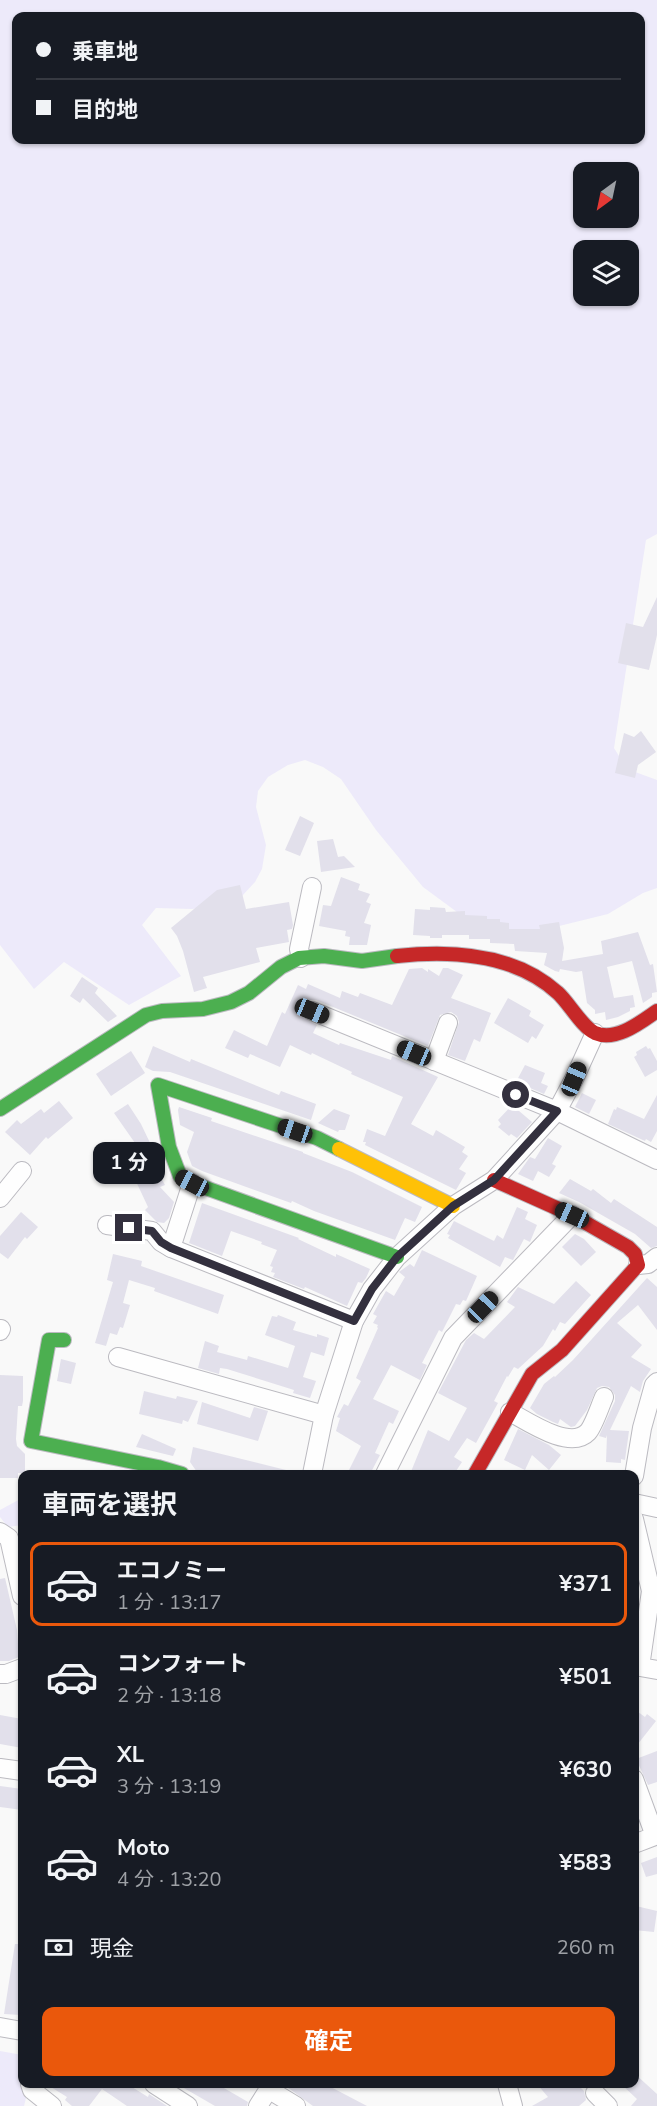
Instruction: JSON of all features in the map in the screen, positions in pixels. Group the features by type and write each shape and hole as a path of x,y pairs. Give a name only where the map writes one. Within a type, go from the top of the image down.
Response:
{"street":[{"path":"301,958 299,949 312,887"},
{"path":"0,1108 146,1015 165,1008 187,1011 210,1008 234,1001 252,991 285,964 301,958 331,955 360,961 417,954 457,954 502,963 528,973 551,987 566,1001 586,1027 595,1033 615,1034 657,1011"},
{"path":"312,1011 557,1111 657,1160"},
{"path":"434,1061 448,1023"},
{"path":"313,1470 324,1415 354,1321 372,1289 397,1257 453,1206 494,1180 557,1111 595,1033"},
{"path":"397,1257 192,1183 180,1176 169,1147 158,1085 317,1138 453,1206"},
{"path":"0,1197 22,1171"},
{"path":"494,1180 572,1215 628,1247 635,1254 638,1265"},
{"path":"171,1248 192,1183"},
{"path":"387,1470 453,1338 572,1215"},
{"path":"106,1225 152,1231 161,1242 171,1248 354,1321"},
{"path":"477,1470 532,1374 562,1350 638,1265 648,1264 657,1257"},
{"path":"64,1340 49,1340 31,1441 152,1470"},
{"path":"118,1357 324,1415"},
{"path":"636,1470 649,1429 654,1384 657,1382"},
{"path":"510,1412 550,1434 576,1438 588,1432 604,1397"},
{"path":"639,1504 657,1508"},
{"path":"0,1532 9,1538 18,1578"},
{"path":"639,1537 654,1592 640,1667 657,1670"},
{"path":"0,1674 18,1670"},
{"path":"0,1768 18,1770"},
{"path":"639,1793 655,1836 639,1842"},
{"path":"0,2026 18,2030"},
{"path":"31,2088 52,2106"},
{"path":"160,2088 188,2106"},
{"path":"258,2106 269,2088"},
{"path":"273,2088 296,2106"},
{"path":"508,2088 513,2106"},
{"path":"595,2093 608,2106"}],"shaded area":[{"path":"0,0 657,0 657,534 646,540 614,748 627,769 657,780 657,888 643,893 608,914 551,928 501,933 461,915 423,887 376,830 341,779 323,767 305,760 288,765 268,777 258,791 256,807 266,845 262,869 255,882 242,896 220,905 192,909 156,908 142,925 181,976 129,1005 64,962 34,989 0,945"},
{"path":"18,1500 18,1526 8,1527 0,1517 0,1510"},
{"path":"0,2051 18,2054 18,2088 24,2088 27,2094 24,2106 0,2106"}],"building":[{"path":"657,597 657,635 649,670 618,663 626,623 643,627"},
{"path":"641,731 656,752 638,765 635,778 615,773 624,733 634,737"},
{"path":"300,816 314,823 300,856 285,850"},
{"path":"333,839 338,857 344,856 355,867 321,872 317,841"},
{"path":"341,877 360,884 358,890 370,894 366,902 371,904 364,923 371,925 367,945 349,945 350,937 345,936 346,931 319,926 323,905 331,906"},
{"path":"240,885 246,909 289,902 293,925 292,929 287,930 289,942 256,948 260,962 203,977 207,988 194,992 183,951 171,928 217,890"},
{"path":"430,907 445,908 446,912 465,911 465,915 500,919 500,922 509,923 509,929 540,929 539,925 559,922 564,948 562,961 603,954 601,941 638,932 650,965 653,964 657,992 652,993 652,997 643,1003 632,961 607,967 614,998 633,995 635,1007 618,1017 606,1020 605,1012 595,1014 595,1010 587,1003 582,971 560,969 559,972 555,971 544,965 547,953 515,951 514,944 490,943 490,939 469,939 469,935 442,935 442,938 430,938 430,936 413,935 415,909 430,910"},
{"path":"422,968 439,976 443,968 463,975 451,998 491,1013 480,1042 474,1039 465,1061 448,1055 459,1022 457,1016 451,1012 440,1015 428,1046 316,1000 305,1003 301,1013 304,1018 317,1025 313,1033 339,1045 340,1043 391,1060 392,1056 438,1077 411,1124 433,1136 436,1130 465,1147 462,1152 468,1156 459,1169 466,1173 456,1190 363,1142 367,1129 385,1136 403,1097 351,1074 352,1072 312,1053 311,1055 290,1045 280,1067 250,1054 248,1058 225,1048 234,1030 267,1046 282,1012 285,1014 298,985 306,989 308,984 340,998 342,991 358,997 360,993 392,1005 409,969"},
{"path":"82,977 98,988 95,993 117,1016 108,1022 83,998 80,1003 70,996"},
{"path":"508,998 531,1011 529,1016 544,1025 536,1039 532,1036 528,1043 494,1023"},
{"path":"153,1046 279,1095 281,1091 316,1104 311,1120 170,1072 153,1071 145,1067"},
{"path":"646,1046 650,1048 657,1061 657,1070 645,1077 634,1057 637,1055 636,1052"},
{"path":"131,1051 145,1073 111,1096 96,1074"},
{"path":"525,1065 545,1073 541,1083 548,1086 544,1094 516,1082"},
{"path":"582,1093 596,1100 589,1114 575,1107"},
{"path":"657,1095 657,1131 651,1142 608,1124 617,1107 644,1119"},
{"path":"59,1101 73,1118 48,1139 46,1137 30,1155 5,1132 17,1120 21,1124 41,1109 44,1113"},
{"path":"128,1104 154,1147 162,1172 159,1174 165,1185 160,1187 174,1202 169,1218 164,1223 157,1222 145,1210 148,1207 133,1175 130,1177 116,1157 135,1143 114,1113"},
{"path":"512,1105 532,1122 517,1138 511,1134 509,1136 498,1127 501,1124 498,1120"},
{"path":"179,1107 212,1118 211,1121 303,1152 352,1172 422,1207 415,1222 405,1218 395,1240 292,1201 291,1203 202,1171 192,1166 187,1152 194,1132 180,1125"},
{"path":"334,1109 350,1115 345,1130 338,1132 318,1123"},
{"path":"548,1138 562,1146 552,1164 556,1166 549,1177 538,1171 533,1181 518,1174 530,1157 535,1159"},
{"path":"570,1179 591,1191 593,1189 611,1203 614,1199 657,1227 657,1246 651,1248 635,1234 559,1193"},
{"path":"202,1203 299,1238 336,1257 336,1254 370,1269 362,1283 358,1282 347,1306 305,1287 304,1289 273,1277 275,1273 271,1272 273,1267 270,1266 277,1250 261,1244 262,1242 231,1231 222,1256 189,1243"},
{"path":"517,1207 528,1212 525,1219 537,1225 530,1242 524,1239 513,1260 505,1257 500,1267 448,1238 450,1235 447,1234 454,1221 494,1241 497,1235 503,1239"},
{"path":"21,1212 38,1227 27,1239 25,1237 8,1259 0,1253 0,1236"},
{"path":"575,1234 584,1239 596,1252 581,1266 562,1247"},
{"path":"422,1250 477,1276 466,1301 463,1300 460,1305 456,1304 442,1332 439,1330 422,1363 427,1365 420,1380 391,1365 373,1399 399,1411 393,1424 389,1422 375,1453 380,1455 372,1470 349,1470 361,1446 336,1431 340,1418 337,1417 344,1404 348,1406 361,1381 356,1378 378,1328 378,1325 373,1323 377,1316 373,1314 386,1291 394,1296 405,1277 399,1272 410,1264 414,1267"},
{"path":"113,1254 142,1261 141,1266 224,1295 218,1314 154,1291 155,1288 129,1280 123,1303 130,1305 123,1328 120,1327 117,1335 110,1333 106,1346 95,1343 113,1282 107,1280"},
{"path":"647,1278 657,1287 657,1330 638,1305 617,1323 642,1345 631,1357 651,1369 643,1381 640,1392 631,1386 610,1430 629,1431 625,1460 621,1459 621,1463 606,1462 607,1435 606,1438 599,1436 615,1401 615,1395 609,1387 597,1388 587,1410 575,1426 571,1427 560,1419 558,1424 530,1408 544,1384 573,1360"},
{"path":"576,1281 591,1295 565,1324 560,1322 555,1331 553,1329 543,1346 518,1369 514,1367 507,1376 494,1401 498,1403 476,1443 467,1438 454,1457 462,1462 457,1470 412,1470 428,1430 449,1441 467,1408 438,1393 466,1340 474,1333 484,1339 515,1307 507,1302 518,1287 554,1304"},
{"path":"278,1315 296,1322 293,1330 329,1338 324,1356 311,1352 303,1377 316,1381 310,1398 293,1393 294,1390 227,1369 220,1368 219,1374 198,1368 205,1341 219,1346 217,1352 247,1360 248,1356 288,1368 295,1346 265,1335 272,1316 277,1317"},
{"path":"61,1359 76,1363 71,1384 57,1381"},
{"path":"0,1375 23,1376 23,1401 22,1406 18,1406 16,1439 17,1446 25,1454 25,1470 18,1470 18,1478 0,1478"},
{"path":"144,1391 176,1399 177,1396 198,1401 188,1422 183,1420 182,1424 139,1414"},
{"path":"202,1402 250,1418 254,1407 268,1411 258,1441 197,1424"},
{"path":"518,1429 549,1445 561,1455 549,1470 532,1455 525,1470 504,1460"},
{"path":"142,1434 176,1449 173,1456 136,1447"},
{"path":"193,1447 286,1470 196,1470 190,1462"},
{"path":"5,1578 17,1630 18,1657 9,1661 0,1661 0,1579"},
{"path":"639,1713 645,1717 647,1714 656,1721 639,1743"},
{"path":"0,1715 18,1718 18,1747 0,1744"},
{"path":"657,1751 657,1782 648,1785 639,1766 639,1758"},
{"path":"0,1786 18,1788 18,1809 0,1807"},
{"path":"657,1857 657,1874 646,1877 641,1863"},
{"path":"639,1907 657,1911 654,1932 639,1930"},
{"path":"15,1944 18,1944 18,2015 4,2014"},
{"path":"639,2078 657,2094 657,2106 631,2106 637,2099 625,2088 639,2088"},
{"path":"52,2088 133,2088 148,2097 149,2094 167,2106 127,2106 102,2089 89,2106 72,2106 65,2100 67,2097"},
{"path":"184,2088 224,2088 248,2102 247,2106 215,2106"},
{"path":"288,2088 333,2088 367,2106 313,2106"},
{"path":"540,2088 581,2088 586,2100 579,2106 532,2106 548,2097"}],"traffic: fast":[{"path":"0,1109 146,1015 162,1011 203,1009 231,1002 249,993 281,967 299,958 324,956 362,961 397,956"},
{"path":"339,1149 317,1138 158,1085 169,1147 180,1176 192,1183 397,1257"},
{"path":"64,1340 49,1340 31,1441 168,1470"}],"traffic: slow":[{"path":"339,1149 453,1206"}],"traffic: jam":[{"path":"397,956 460,955 482,958 522,970 541,980 558,993 585,1026 603,1035 628,1030 657,1011"},
{"path":"477,1470 532,1374 562,1350 638,1265 635,1254 628,1247 572,1215 494,1180"}],"route":[{"path":"129,1228 152,1231 161,1242 171,1248 354,1321 372,1289 397,1257 453,1206 494,1180 557,1111 516,1095"}]}
